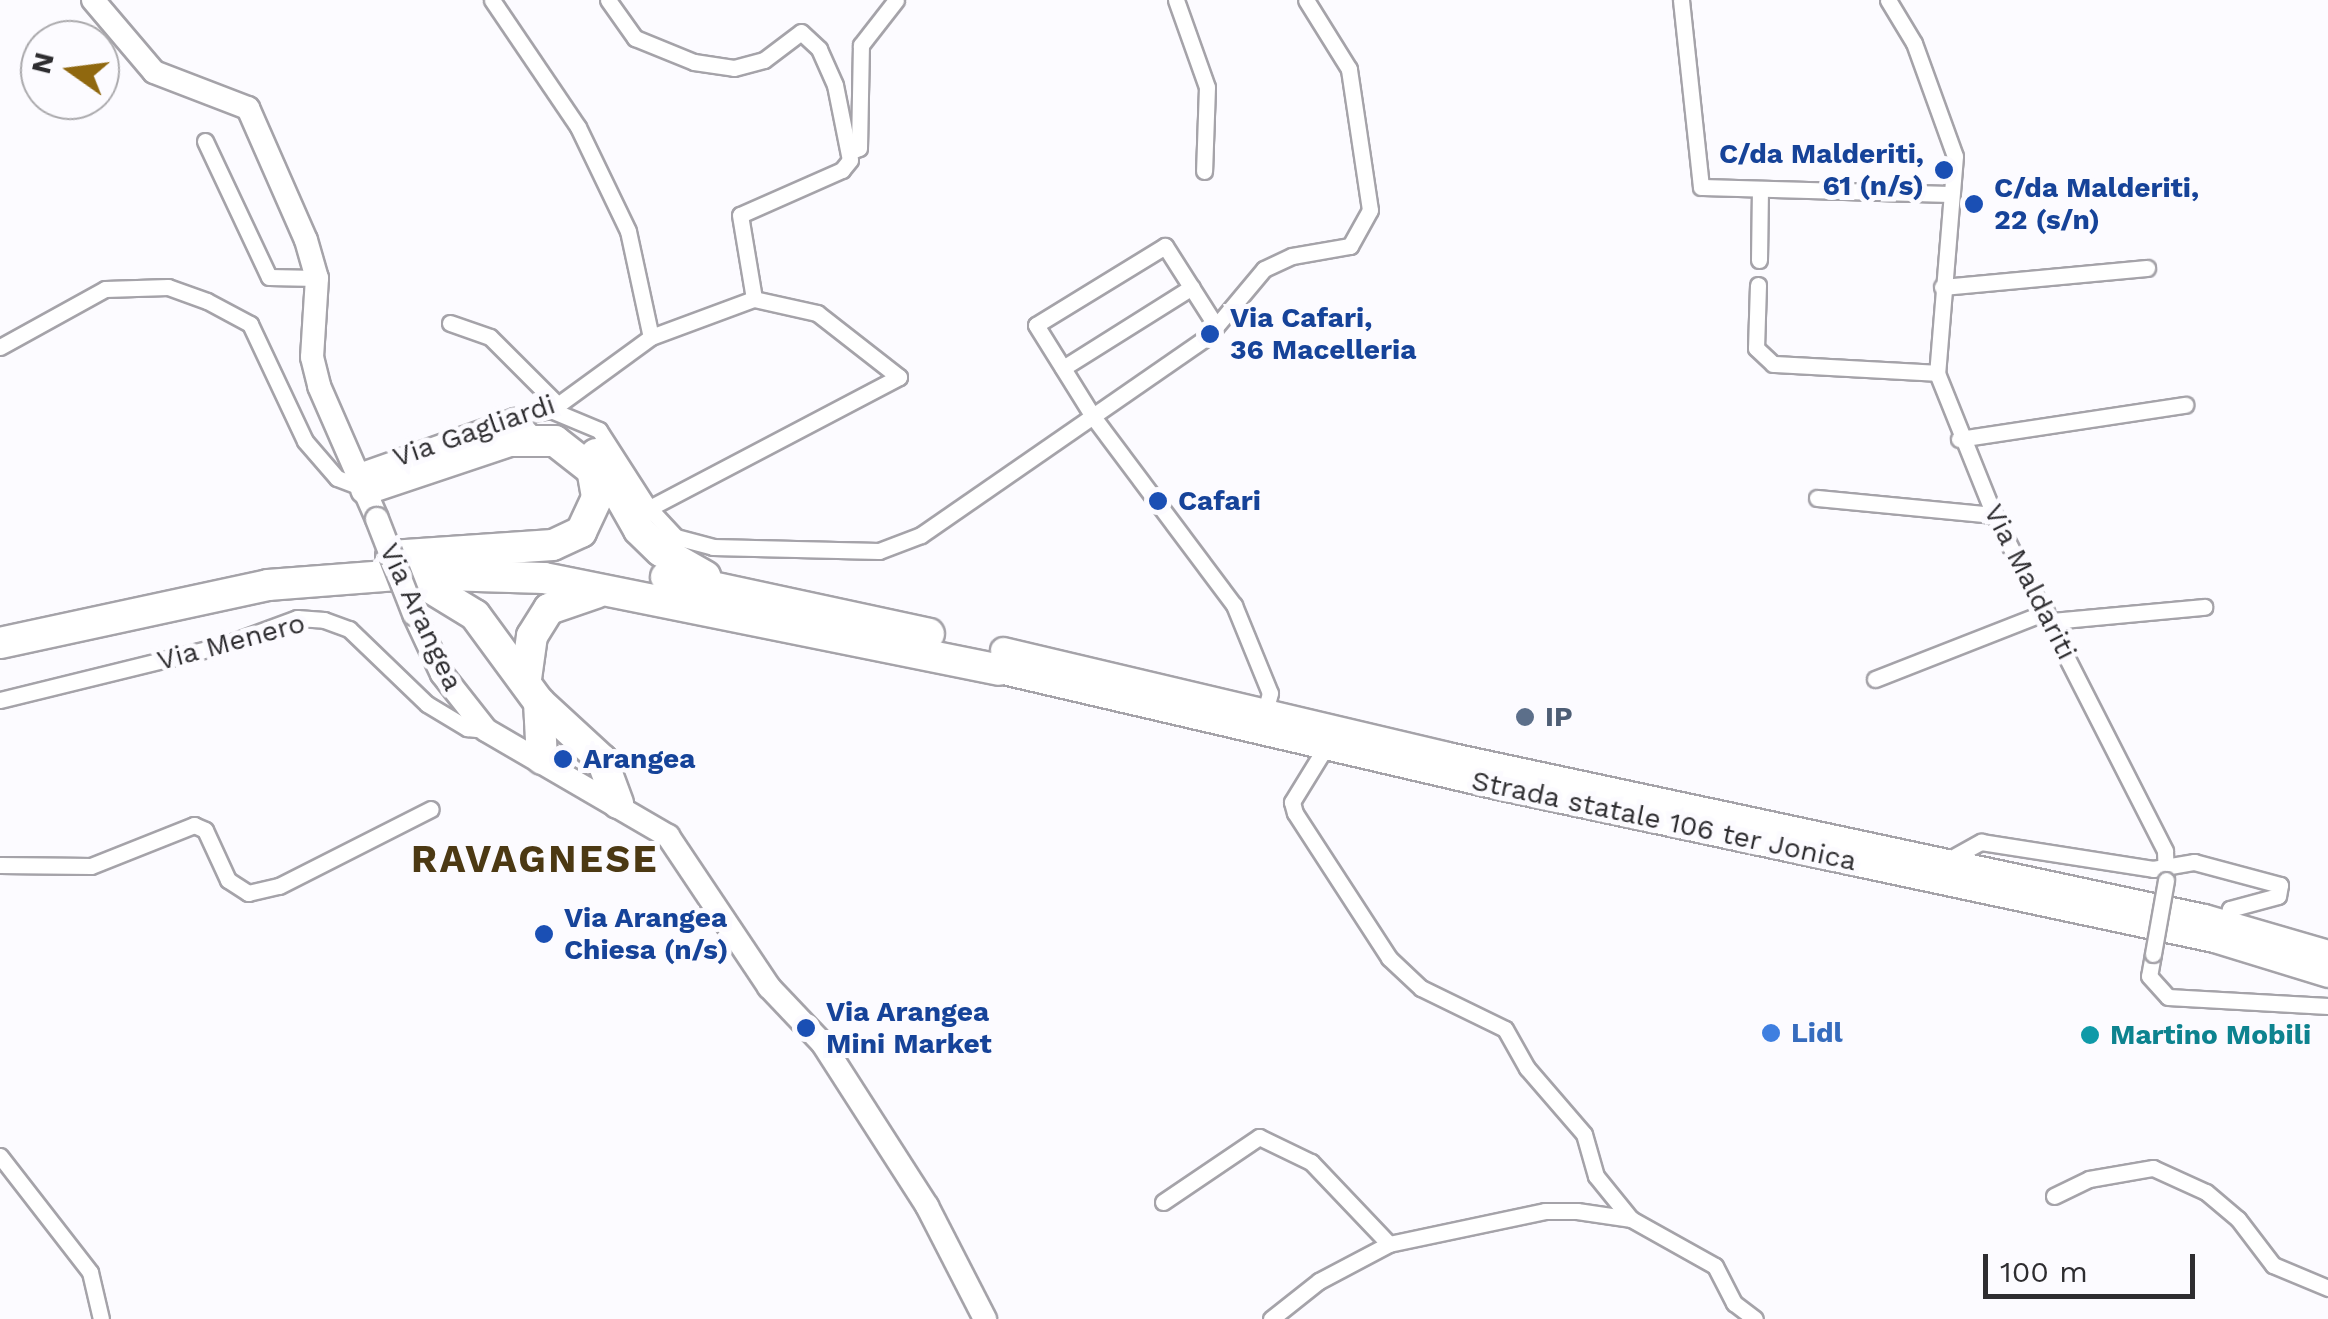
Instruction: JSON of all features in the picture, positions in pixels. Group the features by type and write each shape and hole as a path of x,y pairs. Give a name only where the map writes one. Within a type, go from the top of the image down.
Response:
{"highway":[{"path":"363,480 545,429 586,442 650,541 730,589"},
{"path":"0,624 275,566 469,553 568,541 592,515 592,470 577,453 555,441 506,442"},
{"path":"469,553 580,563 730,589 1001,660"},
{"path":"0,643 268,585 410,574 544,578 629,590 1001,660"},
{"path":"410,574 476,615 542,730 602,760 618,803"},
{"path":"542,730 532,636 549,609 575,595 629,590"}],"main road":[{"name":"Strada statale 106 ter Jonica","path":"1001,660 1266,708 1447,754 2226,923 2328,953"},
{"name":"Strada statale 106 ter Jonica","path":"1001,660 1327,745 2214,939 2328,974"}],"street":[{"name":"Via Arangea","path":"93,0 154,72 248,108 286,184 317,278 312,357 318,386 363,480 414,614 442,674 486,730 542,730"},
{"path":"492,0 578,127 628,232 652,337"},
{"path":"608,0 635,38 694,62 734,68 764,60 800,32 818,49 835,86 852,150 842,170 740,215 754,300 818,313 898,376 649,508"},
{"path":"852,150 860,148 861,45 896,0"},
{"path":"1176,0 1207,87 1204,171"},
{"path":"450,323 490,337 555,407 599,430 649,508 676,537 713,547 879,551 921,535 1094,418 1216,326 1264,269 1292,256 1350,246 1370,210 1349,69 1306,0"},
{"path":"1681,0 1701,187 1952,194"},
{"name":"Via Maldariti","path":"1888,0 1944,115 1955,156 1937,373 1959,439 1994,515 2049,616 2168,872"},
{"path":"205,141 269,277 317,278"},
{"path":"1759,260 1760,190"},
{"path":"1216,326 1165,246 1036,325 1094,418 1234,604 1270,693 1266,708"},
{"path":"1942,286 2147,268"},
{"path":"1758,285 1756,348 1772,364 1937,373"},
{"path":"0,348 105,289 168,287 220,306 250,324 305,441 338,478 363,480"},
{"path":"1063,368 1192,287"},
{"name":"Via Gagliardi","path":"363,480 555,407 652,337 754,300"},
{"path":"1959,439 2185,405"},
{"path":"1817,498 1994,515"},
{"path":"1875,679 2049,616 2204,607"},
{"name":"Via Menero","path":"0,700 224,645 297,618 324,620 349,629 427,704 466,728 486,730"},
{"path":"1327,745 1292,802 1295,813 1389,958 1421,988 1505,1030 1527,1068 1584,1134 1596,1176 1631,1219 1715,1266 1734,1303 1754,1319"},
{"path":"618,803 668,836 769,988 823,1044 927,1206 984,1319"},
{"path":"0,865 92,866 194,824 205,830 228,880 248,893 279,886 430,809"},
{"path":"1948,860 1981,842 2168,872 2194,862 2280,886 2278,896 2230,909 2226,923"},
{"path":"2168,872 2149,976 2168,997 2328,1006"},
{"path":"1163,1202 1259,1137 1312,1162 1389,1244"},
{"path":"0,1156 6,1178 90,1272 102,1319"},
{"path":"2054,1196 2089,1179 2153,1168 2206,1192 2273,1264 2328,1288"},
{"path":"1272,1319 1319,1280 1389,1244 1545,1211 1631,1219"}],"place":[{"name":"C/da Malderiti, 61 (n/s)","path":"1944,170"},
{"name":"C/da Malderiti, 22 (s/n)","path":"1974,204"},
{"name":"Via Cafari, 36 Macelleria","path":"1210,334"},
{"name":"Cafari","path":"1158,501"},
{"name":"IP","path":"1525,717"},
{"name":"Arangea","path":"563,759"},
{"name":"Via Arangea Chiesa (n/s)","path":"544,934"},
{"name":"Via Arangea Mini Market","path":"806,1028"},
{"name":"Lidl","path":"1771,1033"},
{"name":"Martino Mobili","path":"2090,1035"}],"district":[{"name":"RAVAGNESE","path":"535,860"}]}
